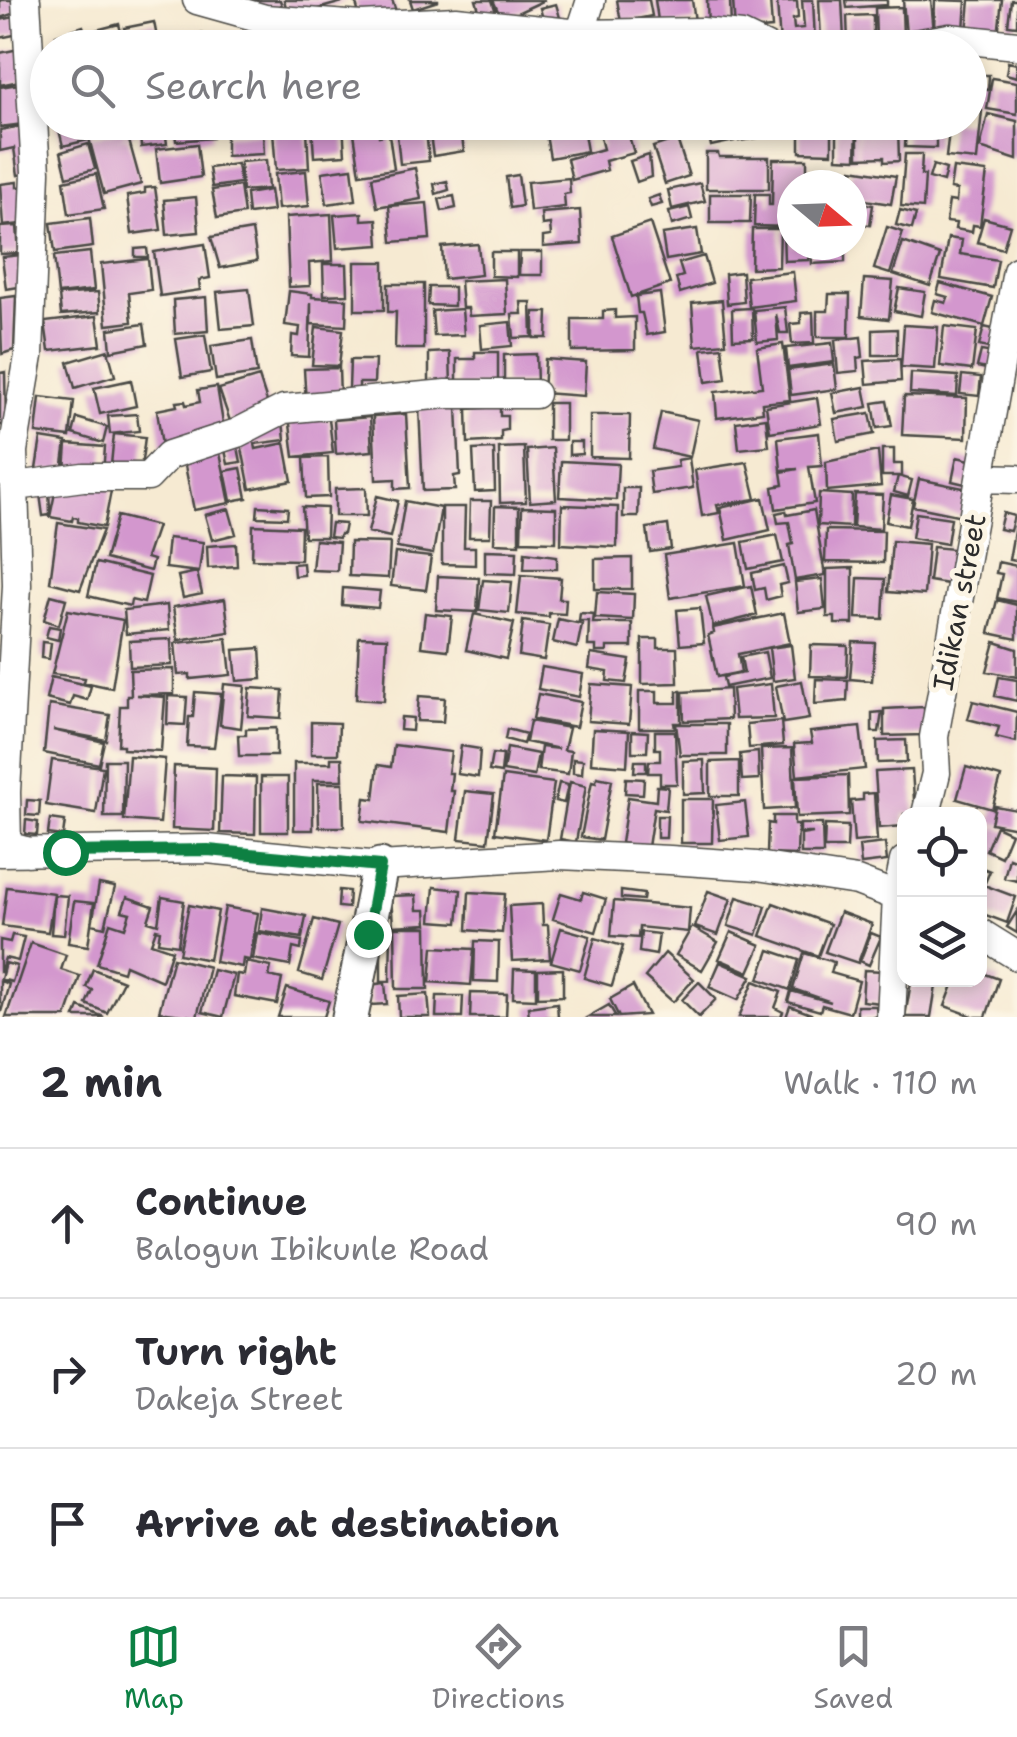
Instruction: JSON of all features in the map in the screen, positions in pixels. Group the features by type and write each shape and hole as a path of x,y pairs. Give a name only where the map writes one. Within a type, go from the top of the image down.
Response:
{"main road":[{"path":"350,1017 380,866"}],"street":[{"path":"197,0 266,19 362,26 456,22 539,30"},
{"path":"581,30 591,0"},
{"path":"32,1 33,30"},
{"path":"987,42 1017,45"},
{"path":"30,852 7,846 6,792 16,486 13,451 30,356 35,140"},
{"name":"Idikan street","path":"928,807 936,773 934,737 1017,271"},
{"path":"16,486 83,477 148,477 169,454 237,432 284,409 446,394 536,394"},
{"path":"982,478 1017,480"},
{"path":"0,852 208,850 380,866 559,854 757,866 857,881 898,897"},
{"path":"987,938 1017,956"},
{"path":"892,1017 897,951"}],"building":[{"path":"0,0 22,0 24,10 0,18"},
{"path":"252,0 280,0 282,6 257,14"},
{"path":"284,0 346,0 346,1 289,17"},
{"path":"355,0 392,0 397,14 362,25"},
{"path":"410,0 438,0 438,1 413,9"},
{"path":"476,0 492,0 497,15 482,20"},
{"path":"493,0 545,0 502,20"},
{"path":"617,0 649,0 652,16 621,22"},
{"path":"655,0 692,0 695,21 659,27"},
{"path":"707,0 730,0 731,28 708,29"},
{"path":"733,0 770,0 772,28 735,30"},
{"path":"802,0 813,0 814,30 779,30 777,2 797,1 794,29 804,28"},
{"path":"819,0 842,0 844,30 820,30"},
{"path":"846,0 887,0 887,5 847,8"},
{"path":"903,0 931,0 934,30 906,30"},
{"path":"935,0 966,1 964,30 934,29"},
{"path":"970,0 1002,0 998,36 987,35 987,30 967,30"},
{"path":"1011,0 1017,0 1017,26 1008,25"},
{"path":"556,4 561,21 545,26 540,8"},
{"path":"902,7 903,30 876,30 875,8"},
{"path":"873,15 873,30 848,30 847,16"},
{"path":"19,16 23,33 0,38 0,20"},
{"path":"154,22 156,30 124,30"},
{"path":"119,24 120,30 96,30"},
{"path":"23,48 29,79 0,85 0,53"},
{"path":"1008,62 1017,64 1017,77 1006,74"},
{"path":"992,78 1017,82 1017,114 987,109"},
{"path":"25,83 30,123 0,127 0,87"},
{"path":"988,114 1017,121 1017,160 980,148 982,140 987,140"},
{"path":"27,125 35,173 18,175 14,148 0,151 0,130"},
{"path":"62,140 88,140 63,146"},
{"path":"90,140 129,140 141,184 104,194"},
{"path":"140,140 166,140 167,144 141,147"},
{"path":"226,140 263,140 264,154 226,156"},
{"path":"274,140 308,140 309,168 276,170"},
{"path":"313,140 344,140 345,155 314,157"},
{"path":"355,140 390,140 394,169 360,174"},
{"path":"398,140 427,140 429,161 400,164"},
{"path":"431,140 462,140 464,151 433,156"},
{"path":"547,140 585,140 587,151 550,158"},
{"path":"601,140 630,140 634,153 605,161 607,170 572,180 567,159 603,149"},
{"path":"677,140 689,176 665,184 653,147"},
{"path":"710,140 734,140 734,141 711,146"},
{"path":"800,140 832,140 832,153 800,152"},
{"path":"837,140 857,140 856,159 837,158"},
{"path":"858,140 898,140 899,161 858,158"},
{"path":"905,140 936,140 936,148 905,147"},
{"path":"948,140 979,140 977,160 946,157"},
{"path":"88,144 95,169 67,177 61,152"},
{"path":"197,144 201,177 160,183 156,149"},
{"path":"706,153 718,153 719,157 769,157 769,189 706,189"},
{"path":"905,154 922,154 923,208 901,206"},
{"path":"649,155 651,177 637,182 630,161"},
{"path":"773,159 807,159 807,170 777,170 777,227 754,226 755,194 769,194 772,205"},
{"path":"266,160 268,189 242,191 240,162"},
{"path":"237,164 240,183 212,187 209,168"},
{"path":"933,165 946,169 943,182 929,178"},
{"path":"352,168 356,200 327,204 322,172"},
{"path":"415,168 421,199 377,207 372,177"},
{"path":"953,168 987,172 980,226 973,225 972,232 955,229 956,223 946,222 949,201 956,202 957,190 950,189"},
{"path":"306,171 309,206 278,209 275,174"},
{"path":"867,171 896,176 891,204 867,200"},
{"path":"96,174 104,209 69,214 64,181"},
{"path":"518,175 522,206 510,208 506,177"},
{"path":"569,178 570,193 564,194 565,207 530,211 527,182"},
{"path":"447,181 449,190 436,194 434,184"},
{"path":"17,182 17,187 27,186 30,223 3,226 0,184"},
{"path":"700,183 705,201 672,209 668,190"},
{"path":"240,186 244,214 217,218 212,190"},
{"path":"155,187 161,230 132,234 127,196"},
{"path":"270,190 273,211 248,214 246,194"},
{"path":"710,194 751,194 750,223 710,223"},
{"path":"659,195 662,204 651,207 648,199"},
{"path":"454,196 456,208 442,211 439,199"},
{"path":"196,197 199,232 167,235 164,200"},
{"path":"427,203 430,239 392,242 389,206"},
{"path":"867,204 873,205 867,225"},
{"path":"689,207 692,219 672,225 669,212"},
{"path":"580,210 582,244 543,247 543,237 551,236 550,224 542,225 541,213"},
{"path":"900,210 916,214 912,229 896,225"},
{"path":"362,213 362,220 377,219 379,245 337,248 334,215"},
{"path":"331,214 333,261 309,263 310,286 289,287 286,217"},
{"path":"90,218 93,247 55,252 51,223"},
{"path":"984,218 1010,225 1003,249 977,242"},
{"path":"650,223 670,284 631,297 612,236"},
{"path":"17,226 19,253 0,254 0,227"},
{"path":"887,227 903,232 890,274 874,269"},
{"path":"697,229 701,254 666,260 662,234"},
{"path":"752,229 777,229 779,267 751,268"},
{"path":"252,230 257,261 220,268 211,237"},
{"path":"948,238 962,240 960,254 998,260 993,288 941,279"},
{"path":"903,242 940,255 930,286 893,274"},
{"path":"205,244 210,278 199,280 200,290 160,296 154,252"},
{"path":"478,244 481,275 444,279 442,247"},
{"path":"147,248 148,257 135,257 135,249"},
{"path":"90,252 94,290 58,294 54,256"},
{"path":"491,252 517,252 517,277 491,276"},
{"path":"520,252 542,252 542,275 519,275"},
{"path":"21,255 25,286 6,289 2,257"},
{"path":"704,256 712,283 680,293 676,278 683,276 679,263"},
{"path":"148,259 151,290 129,293 132,322 107,325 101,264"},
{"path":"812,260 845,260 845,262 812,264"},
{"path":"355,262 384,262 384,310 355,310"},
{"path":"323,264 347,264 348,294 324,295"},
{"path":"742,272 744,302 727,304 725,274"},
{"path":"793,272 796,301 749,307 746,277"},
{"path":"505,279 507,314 469,316 468,308 462,308 460,281"},
{"path":"864,279 893,281 889,319 861,316"},
{"path":"940,283 992,297 984,326 932,312 935,300 946,303 948,297 937,294"},
{"path":"388,284 424,284 424,349 395,349 396,312 388,312"},
{"path":"429,287 454,287 454,306 428,305"},
{"path":"899,288 925,292 921,316 894,311"},
{"path":"249,289 254,326 221,329 217,292"},
{"path":"289,291 347,299 346,326 311,324 311,302 309,357 291,356 292,335 299,336 300,327 285,325"},
{"path":"98,292 100,312 61,315 59,295"},
{"path":"660,293 665,332 647,335 636,296"},
{"path":"829,294 850,294 849,337 817,337 817,311 828,311"},
{"path":"16,296 14,350 2,354 0,298"},
{"path":"206,297 208,331 175,334 173,300"},
{"path":"722,300 726,343 695,346 692,303"},
{"path":"521,302 531,302 532,337 514,338 512,314 522,314"},
{"path":"785,307 788,333 780,333 776,314 778,340 757,342 754,310"},
{"path":"752,308 753,338 733,339 732,309"},
{"path":"462,309 464,335 434,336 432,311"},
{"path":"615,310 615,318 635,317 635,350 572,351 572,319 603,319 603,311"},
{"path":"534,312 548,312 547,338 534,338"},
{"path":"813,312 814,343 792,344 790,324 801,323 801,313"},
{"path":"97,316 101,345 49,351 45,322"},
{"path":"510,322 512,346 482,349 480,325"},
{"path":"144,324 147,344 111,351 109,329"},
{"path":"904,325 938,327 935,369 901,367"},
{"path":"944,326 977,330 972,370 940,366"},
{"path":"316,327 343,330 339,366 312,365"},
{"path":"984,327 997,330 993,349 979,346"},
{"path":"897,329 897,355 873,355 873,330"},
{"path":"205,335 211,372 182,377 176,339"},
{"path":"861,337 863,357 857,358 858,371 838,373 835,340"},
{"path":"252,340 257,374 216,380 211,346"},
{"path":"832,343 834,362 788,368 786,348"},
{"path":"783,344 790,400 762,403 763,412 717,418 715,392 762,387 757,348"},
{"path":"722,347 726,379 706,382 702,349"},
{"path":"108,350 115,376 75,388 68,362"},
{"path":"981,351 994,353 991,370 977,367"},
{"path":"450,352 451,387 429,387 429,353"},
{"path":"475,352 498,352 498,386 457,387 457,359 475,359"},
{"path":"536,354 537,383 504,384 504,355"},
{"path":"545,359 586,362 584,396 543,393"},
{"path":"900,359 901,381 867,384 865,361"},
{"path":"350,360 375,360 374,383 359,383 359,390 349,389"},
{"path":"834,364 837,389 791,395 788,370"},
{"path":"339,368 340,397 306,404 304,369"},
{"path":"5,372 6,425 0,425 0,373"},
{"path":"911,373 958,376 957,396 910,393"},
{"path":"962,375 981,377 979,396 960,394"},
{"path":"259,377 270,411 231,424 219,389"},
{"path":"131,380 136,406 100,414 94,388"},
{"path":"217,387 225,435 162,446 157,410 177,406 176,402 200,402 198,390"},
{"path":"864,387 868,407 836,413 832,393"},
{"path":"904,396 967,398 966,438 902,435"},
{"path":"40,397 74,401 70,437 36,433"},
{"path":"817,398 821,424 770,432 766,406"},
{"path":"887,401 892,426 877,428 873,403"},
{"path":"548,403 565,403 565,440 548,440"},
{"path":"457,407 460,475 454,476 455,490 423,491 419,408"},
{"path":"500,407 500,416 507,416 507,430 501,431 501,441 468,443 467,409"},
{"path":"661,412 698,420 690,457 653,449"},
{"path":"320,413 321,420 329,419 333,453 294,457 289,416"},
{"path":"870,413 874,434 838,441 834,419"},
{"path":"137,414 139,431 110,434 108,416"},
{"path":"406,414 410,488 395,489 395,479 376,480 373,416"},
{"path":"590,415 630,415 629,458 590,457"},
{"path":"370,417 372,451 336,454 334,420"},
{"path":"77,418 107,427 103,443 73,434"},
{"path":"766,418 769,446 739,449 736,422"},
{"path":"283,421 285,440 255,444 256,449 285,443 292,481 250,489 241,443 255,440 254,429"},
{"path":"819,433 822,466 809,467 815,503 776,509 773,487 783,485 781,472 798,469 781,470 778,438"},
{"path":"114,434 145,437 141,468 111,465"},
{"path":"41,438 66,442 62,472 36,469"},
{"path":"569,442 582,442 582,454 569,455"},
{"path":"67,444 105,447 103,474 65,471"},
{"path":"238,447 241,462 228,464 225,450"},
{"path":"524,447 526,502 500,503 499,448"},
{"path":"219,448 230,503 194,510 183,456"},
{"path":"553,448 556,500 530,502 527,450"},
{"path":"494,449 495,491 475,492 473,450"},
{"path":"882,449 894,449 894,464 902,464 902,476 882,476"},
{"path":"878,451 881,486 827,491 826,462"},
{"path":"328,457 329,497 306,498 304,458"},
{"path":"957,457 974,461 969,485 952,481"},
{"path":"689,458 693,488 652,494 649,471 678,467 677,460"},
{"path":"561,461 618,464 616,500 559,497"},
{"path":"747,462 756,499 717,505 719,513 702,516 695,470"},
{"path":"241,468 247,498 231,501 225,471"},
{"path":"898,476 912,480 908,496 894,492"},
{"path":"919,479 968,489 962,516 913,506"},
{"path":"57,483 112,486 104,527 78,522 73,517 72,521 50,517"},
{"path":"49,485 50,515 43,516 39,487"},
{"path":"366,488 367,516 335,516 335,489"},
{"path":"623,488 639,488 638,517 623,517"},
{"path":"819,493 852,495 851,527 818,525"},
{"path":"855,494 883,495 881,529 853,527"},
{"path":"891,495 913,499 908,526 886,522"},
{"path":"377,496 398,501 390,537 368,532"},
{"path":"763,498 770,530 727,540 720,508"},
{"path":"405,501 441,508 433,554 397,548"},
{"path":"470,501 491,501 490,537 469,537"},
{"path":"562,505 618,507 617,547 561,544"},
{"path":"258,506 288,508 287,518 257,517"},
{"path":"495,506 519,507 519,544 494,543"},
{"path":"302,507 327,508 326,537 304,537"},
{"path":"442,507 465,507 464,547 475,547 475,565 442,564"},
{"path":"522,507 556,508 556,542 521,541"},
{"path":"229,509 236,534 212,540 205,515"},
{"path":"814,510 825,575 795,580 789,522 778,523 776,513"},
{"path":"916,513 951,518 947,544 912,538"},
{"path":"1003,513 1014,516 1010,531 999,529"},
{"path":"117,516 157,526 146,558 153,560 150,571 105,559"},
{"path":"58,523 103,530 80,590 50,582"},
{"path":"331,523 345,524 339,538 329,537"},
{"path":"253,525 301,527 300,560 252,559"},
{"path":"668,525 671,549 650,552 647,528"},
{"path":"1017,526 1017,561 1009,560"},
{"path":"826,530 884,531 883,563 825,562"},
{"path":"777,535 783,562 748,569 743,542"},
{"path":"168,538 203,542 199,572 165,568"},
{"path":"315,540 339,542 337,571 312,570"},
{"path":"892,541 928,544 924,595 888,592"},
{"path":"350,542 390,543 388,578 349,576"},
{"path":"738,543 745,586 670,598 664,555"},
{"path":"236,544 237,566 208,568 207,546"},
{"path":"933,547 953,549 948,584 929,581"},
{"path":"485,550 517,551 516,574 485,573"},
{"path":"525,552 557,556 557,569 524,569"},
{"path":"395,553 431,557 426,590 391,586"},
{"path":"632,558 632,589 595,589 595,559"},
{"path":"998,562 1017,566 1017,602 997,598 1002,574 996,573"},
{"path":"96,563 150,576 144,603 131,600 130,606 88,596"},
{"path":"303,563 304,575 294,576 293,564"},
{"path":"784,566 788,583 779,585 781,596 766,600 764,588 755,590 752,573"},
{"path":"853,568 853,624 835,624 835,617 827,617 827,569"},
{"path":"197,572 202,594 183,598 178,576"},
{"path":"521,575 561,578 559,599 566,599 565,614 517,614"},
{"path":"438,576 479,578 477,612 436,610"},
{"path":"858,578 885,579 883,619 856,618"},
{"path":"822,579 825,609 798,612 795,582"},
{"path":"483,580 512,582 509,613 479,610"},
{"path":"751,586 757,615 713,626 706,596"},
{"path":"343,588 380,591 378,608 342,605"},
{"path":"597,592 634,594 633,620 595,618"},
{"path":"51,595 66,599 59,625 44,620"},
{"path":"225,599 229,632 178,640 173,607"},
{"path":"997,600 1017,605 1017,639 989,633"},
{"path":"167,605 169,630 126,634 124,610"},
{"path":"700,608 704,643 680,645 677,610"},
{"path":"68,610 123,620 112,688 84,682 85,678 52,674"},
{"path":"425,613 452,616 448,650 421,647"},
{"path":"580,613 594,614 593,623 632,623 632,647 607,647 607,652 596,652 596,646 588,646 589,621 579,621"},
{"path":"784,613 790,643 738,654 741,672 717,677 708,635 714,633 713,628"},
{"path":"474,614 514,623 506,659 466,650"},
{"path":"558,619 582,624 577,648 553,642"},
{"path":"523,621 549,625 544,660 519,656"},
{"path":"49,626 60,628 58,640 46,637"},
{"path":"359,637 387,638 384,701 356,699"},
{"path":"227,638 231,675 190,679 190,674 178,675 175,643"},
{"path":"171,639 172,665 130,667 129,641"},
{"path":"642,639 658,639 658,648 677,648 678,683 642,684"},
{"path":"42,642 51,643 49,659 41,658"},
{"path":"853,642 875,643 872,681 850,679"},
{"path":"995,642 1017,649 1017,677 987,671"},
{"path":"791,645 795,678 773,681 769,648"},
{"path":"811,645 848,646 847,677 810,676"},
{"path":"260,648 262,679 237,681 234,650"},
{"path":"765,652 770,678 725,687 723,677 744,673 741,657"},
{"path":"591,654 630,660 626,683 607,681 608,672 589,669"},
{"path":"542,667 583,674 579,697 538,689"},
{"path":"174,669 174,694 136,695 165,697 161,751 123,749 123,745 118,745 120,706 127,706 127,696 131,696 130,670"},
{"path":"51,677 91,686 87,700 73,696 70,705 46,699"},
{"path":"999,677 1017,680 1017,701 995,696"},
{"path":"816,679 848,680 847,701 815,704"},
{"path":"802,681 809,719 783,723 776,686"},
{"path":"224,684 245,686 241,728 220,725"},
{"path":"591,684 632,687 629,724 588,721"},
{"path":"771,684 774,718 735,719 732,689"},
{"path":"250,688 283,690 281,718 248,716"},
{"path":"729,689 730,719 684,721 683,692"},
{"path":"639,691 657,691 657,703 677,703 677,691 681,691 681,723 674,723 675,728 639,728"},
{"path":"195,692 221,694 214,747 187,746"},
{"path":"538,694 581,702 576,727 533,719"},
{"path":"168,696 187,697 185,725 167,724"},
{"path":"419,696 445,698 443,722 417,721"},
{"path":"973,701 1017,712 1016,742 996,737 999,727 968,719"},
{"path":"49,705 110,715 106,740 53,730 104,742 99,764 44,753"},
{"path":"924,707 925,735 884,736 884,709"},
{"path":"882,712 879,732 872,732 872,713"},
{"path":"401,717 413,718 412,731 400,730"},
{"path":"530,721 569,728 564,750 571,751 568,774 538,770 541,747 559,749 526,742"},
{"path":"781,721 783,745 749,748 747,724"},
{"path":"311,722 339,723 338,754 311,754"},
{"path":"676,724 727,724 727,755 680,755"},
{"path":"860,727 865,769 797,776 794,744 812,743 810,732"},
{"path":"276,728 276,756 239,756 238,735 246,735 246,729"},
{"path":"507,729 526,734 523,744 505,739"},
{"path":"593,729 629,731 627,766 591,763"},
{"path":"632,731 648,732 647,752 632,752"},
{"path":"655,731 675,731 677,784 660,784 660,773 648,773 649,761 660,761"},
{"path":"906,740 907,762 878,763 877,741"},
{"path":"394,745 451,752 448,773 452,773 450,791 454,791 449,832 362,821 365,798 374,799 378,765 391,767"},
{"path":"461,746 480,749 478,777 457,774"},
{"path":"507,748 538,754 534,776 503,771"},
{"path":"792,748 795,808 764,810 761,749"},
{"path":"758,752 759,779 742,780 740,754"},
{"path":"492,754 503,755 501,773 489,771"},
{"path":"129,756 165,759 160,823 124,820"},
{"path":"331,758 342,758 343,780 313,780 313,830 294,830 294,763 331,763"},
{"path":"573,759 583,760 582,774 573,773"},
{"path":"52,760 103,767 96,813 46,805"},
{"path":"105,760 124,760 123,817 104,817"},
{"path":"704,760 705,793 683,794 683,761"},
{"path":"635,761 646,761 646,772 634,772"},
{"path":"739,761 739,796 710,796 710,762"},
{"path":"174,766 216,768 214,831 172,829"},
{"path":"966,767 1001,777 992,809 957,799"},
{"path":"912,770 915,807 897,807 897,827 879,828 875,772"},
{"path":"848,775 849,815 797,817 795,777"},
{"path":"222,776 256,777 255,834 220,833"},
{"path":"503,776 554,783 546,840 495,833"},
{"path":"261,777 288,777 288,832 261,832"},
{"path":"597,777 612,780 601,840 581,837 592,781 596,782"},
{"path":"626,778 644,779 643,794 625,793"},
{"path":"570,782 586,786 576,842 560,839"},
{"path":"318,783 343,783 344,827 319,827"},
{"path":"559,783 568,785 564,803 555,801"},
{"path":"657,786 668,787 666,810 654,808 648,847 621,843 628,797 656,801"},
{"path":"465,791 494,794 488,842 459,839"},
{"path":"874,793 877,840 854,842 851,801"},
{"path":"681,799 713,799 712,843 681,843"},
{"path":"27,800 40,801 39,816 26,815"},
{"path":"745,802 749,837 720,840 716,805"},
{"path":"995,806 1017,810 1017,828 991,823"},
{"path":"657,816 667,816 666,838 657,838"},
{"path":"773,816 794,816 794,825 798,825 797,855 767,854 768,823 773,824"},
{"path":"50,819 65,821 63,836 48,834"},
{"path":"26,820 38,822 37,835 25,834"},
{"path":"800,824 822,824 823,854 801,854 801,835 813,833 800,833"},
{"path":"825,825 848,826 847,848 824,848"},
{"path":"996,826 1011,833 1001,857 987,848"},
{"path":"885,843 887,861 861,864 859,846"},
{"path":"1009,858 1017,861 1017,881 1004,878"},
{"path":"99,884 115,887 105,927 92,924"},
{"path":"987,886 1016,897 1007,923 987,916"},
{"path":"7,887 54,893 48,932 2,926"},
{"path":"434,887 461,890 458,923 431,921"},
{"path":"339,890 349,891 348,908 338,907"},
{"path":"621,891 644,894 643,900 621,898"},
{"path":"708,891 731,899 718,935 695,927"},
{"path":"469,892 505,894 502,933 467,930"},
{"path":"583,892 606,899 596,932 553,919 561,893 581,899"},
{"path":"54,895 68,896 64,935 51,934"},
{"path":"416,895 417,910 426,910 427,924 393,926 391,896"},
{"path":"127,897 153,906 148,921 158,924 162,897 184,901 178,945 158,942 160,930 156,929 151,943 172,950 162,981 125,965 123,972 97,964 110,923 125,928 130,913 122,911"},
{"path":"737,897 766,906 757,935 728,926"},
{"path":"74,901 94,903 88,946 68,943"},
{"path":"614,901 690,908 688,932 639,927 638,938 611,936"},
{"path":"773,903 830,924 818,956 761,936"},
{"path":"542,904 550,959 512,961 509,906"},
{"path":"189,905 218,911 209,960 179,954"},
{"path":"225,907 258,913 250,960 243,959 242,967 215,962"},
{"path":"262,908 306,916 302,938 259,931"},
{"path":"1017,911 1017,933 1007,927"},
{"path":"840,912 872,924 858,963 825,952"},
{"path":"314,919 338,925 322,980 299,973"},
{"path":"395,927 427,927 428,989 396,989"},
{"path":"692,927 718,942 702,970 676,955"},
{"path":"561,928 590,936 580,970 551,962"},
{"path":"381,931 391,931 390,981 381,981"},
{"path":"641,932 659,934 656,955 639,952"},
{"path":"731,932 761,945 749,972 719,959"},
{"path":"257,933 302,941 301,950 293,948 290,966 253,959"},
{"path":"871,933 881,937 869,965 860,961"},
{"path":"12,935 24,937 18,961 5,958 0,973 0,940 10,942"},
{"path":"595,938 623,946 612,986 584,978"},
{"path":"475,941 499,942 498,982 474,981"},
{"path":"31,943 66,955 61,970 80,976 66,1017 6,1017"},
{"path":"433,947 474,949 471,985 430,982"},
{"path":"769,950 799,960 790,990 759,979"},
{"path":"665,953 694,979 673,1002 645,977"},
{"path":"804,953 834,962 831,973 859,981 850,1013 822,1005 820,1011 788,1002 791,991 831,1002 793,989"},
{"path":"173,958 209,967 197,1017 159,1012"},
{"path":"246,962 271,967 269,976 282,979 277,1004 234,996 237,974 244,975"},
{"path":"720,962 752,976 738,1000 709,987"},
{"path":"5,963 17,966 12,982 1,979"},
{"path":"93,969 123,981 107,1013 86,1004 92,990 86,987"},
{"path":"514,969 536,970 536,999 513,998"},
{"path":"563,969 563,996 538,997 538,970"},
{"path":"213,970 234,975 223,1017 202,1012"},
{"path":"864,970 883,971 881,1003 862,1001"},
{"path":"987,975 999,979 986,1017 945,1006 952,987 987,987"},
{"path":"0,981 9,984 1,1012 0,1012"},
{"path":"754,981 781,992 775,1008 783,1012 781,1017 739,1017"},
{"path":"699,982 716,999 699,1017 682,1000"},
{"path":"385,983 387,1004 371,1005 369,985"},
{"path":"633,986 648,1015 619,1017 610,999"},
{"path":"910,987 936,987 931,1017 905,1017"},
{"path":"287,988 329,1001 324,1017 278,1017"},
{"path":"471,993 507,994 506,1017 470,1017"},
{"path":"428,994 430,1017 399,1017 398,996"},
{"path":"437,996 463,996 462,1017 436,1017"},
{"path":"557,1003 558,1017 529,1017 528,1007"},
{"path":"609,1005 616,1017 588,1017"},
{"path":"790,1006 811,1014 810,1017 786,1017"},
{"path":"857,1006 876,1006 877,1017 857,1017"},
{"path":"79,1007 104,1017 75,1017"}],"route":[{"path":"65,852 208,850 380,866 368,934"}]}
